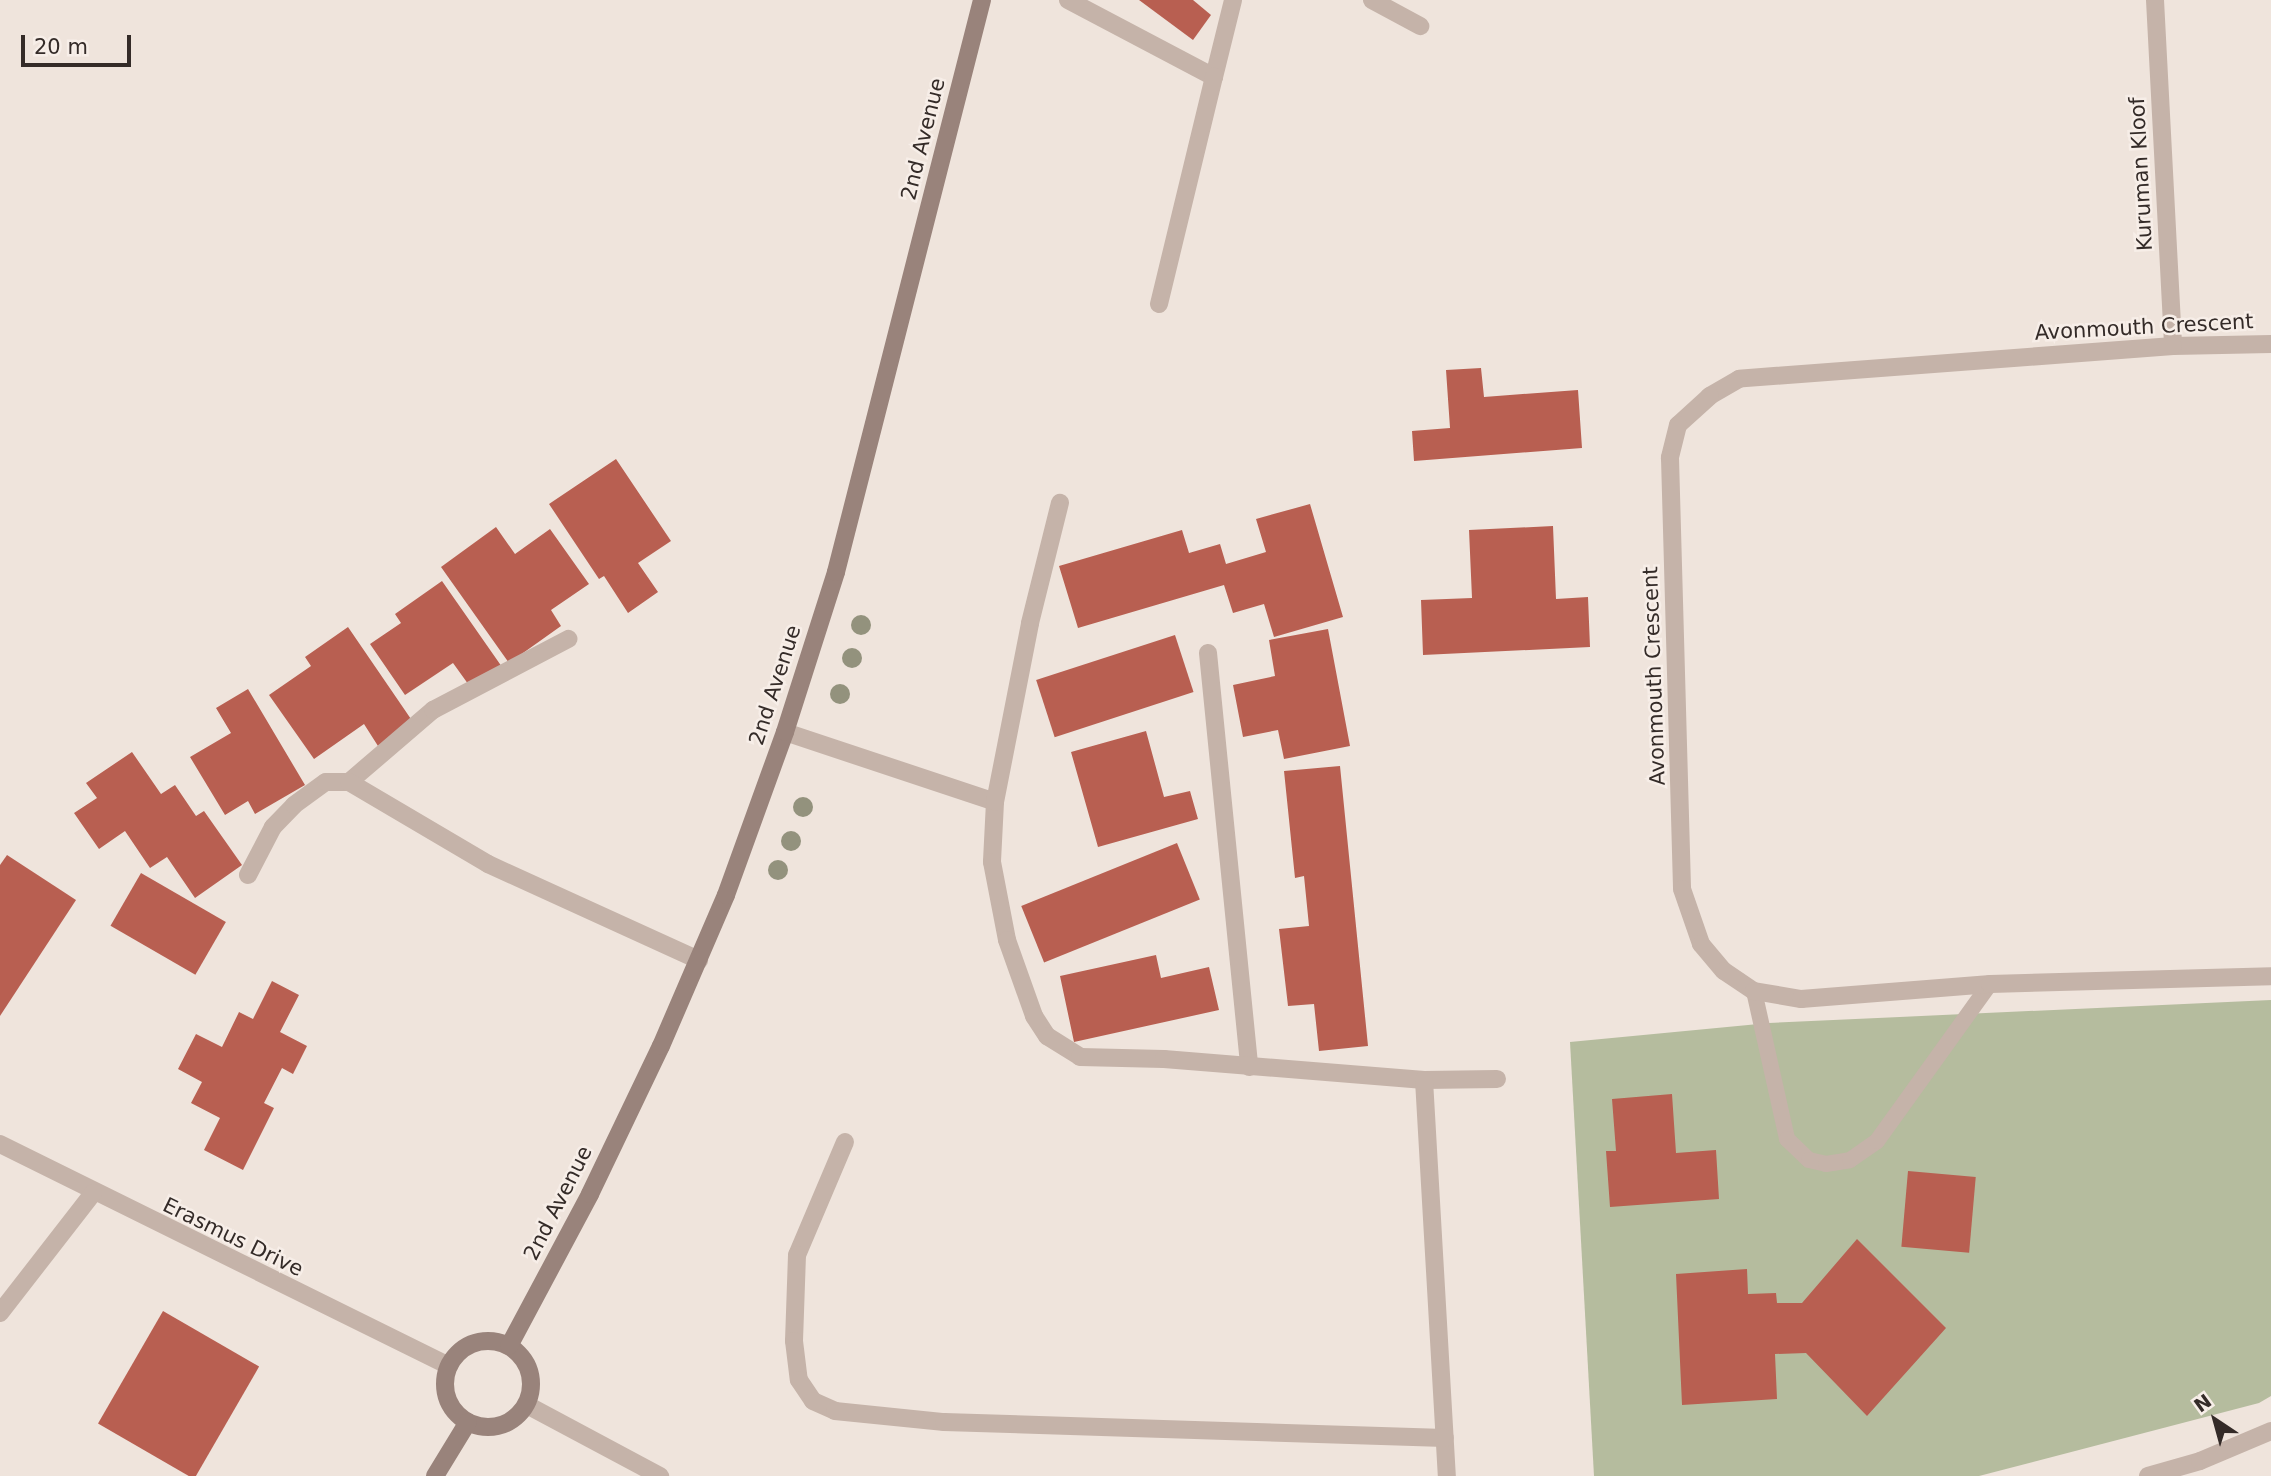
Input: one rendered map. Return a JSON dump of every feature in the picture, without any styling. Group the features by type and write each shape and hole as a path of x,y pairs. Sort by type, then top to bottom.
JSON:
{"street":[{"name":"2nd Avenue","path":"509,1346 590,1194 699,960 785,732 836,572 982,0"},
{"path":"1068,0 1214,77"},
{"path":"1159,304 1233,0"},
{"path":"1372,0 1420,26"},
{"name":"Kuruman Kloof","path":"2155,0 2173,346"},
{"name":"Avonmouth Crescent","path":"2271,344 2173,346 1740,379 1710,396 1678,425 1670,458 1682,889 1701,944 1724,971 1754,991 1801,999 1990,984 2271,976"},
{"path":"1060,503 1030,623 995,802 992,862 1007,940 1034,1016 1047,1036 1080,1057 1424,1080 1497,1079"},
{"path":"349,782 433,710 568,639"},
{"path":"1208,653 1250,1067"},
{"path":"785,732 995,802"},
{"path":"248,874 273,827 294,805 326,782 349,782 488,864 699,960"},
{"path":"1424,1080 1447,1476"},
{"path":"845,1142 797,1255 794,1341 799,1380 813,1401 835,1410 944,1422 1445,1438"},
{"name":"Erasmus Drive","path":"0,1144 93,1193 449,1366"},
{"path":"0,1313 93,1193"},
{"path":"478,1342 509,1346 527,1365 531,1392 527,1405 507,1423 495,1427 468,1422 448,1401 444,1386 449,1366 465,1347 478,1342"},
{"path":"527,1405 660,1476"},
{"path":"435,1476 468,1422"},
{"path":"2148,1476 2200,1461 2271,1431"}],"lane":[{"path":"1754,991 1787,1139 1809,1160 1826,1164 1850,1160 1877,1141 1990,984"}],"green space":[{"path":"2271,1000 2271,1396 2259,1403 1979,1476 1594,1476 1570,1042 1769,1023"}],"building":[{"path":"1139,0 1193,0 1211,15 1193,40"},
{"path":"1481,368 1484,397 1578,390 1582,448 1414,461 1412,431 1450,428 1446,370"},
{"path":"616,459 671,541 638,563 658,592 628,613 604,576 599,579 549,504"},
{"path":"1310,504 1343,617 1274,637 1264,604 1233,613 1224,585 1078,628 1059,566 1182,530 1189,553 1220,544 1226,564 1266,552 1256,519"},
{"path":"1553,526 1556,599 1588,597 1590,647 1423,655 1421,600 1472,598 1469,530"},
{"path":"496,527 515,554 550,529 589,584 551,610 561,626 509,663 441,567"},
{"path":"442,581 502,667 471,688 453,663 405,695 370,644 401,623 395,614"},
{"path":"348,627 413,722 378,746 364,724 314,759 269,695 311,666 305,657"},
{"path":"1328,629 1350,746 1284,759 1278,730 1243,737 1233,685 1275,676 1269,640"},
{"path":"1175,635 1194,692 1055,737 1036,680"},
{"path":"248,689 305,785 255,814 248,801 225,815 190,757 231,733 216,708"},
{"path":"1146,731 1164,797 1190,791 1198,819 1098,847 1071,752"},
{"path":"132,752 161,794 175,785 196,816 204,811 242,865 195,898 167,857 150,868 125,831 99,849 74,813 97,798 86,783"},
{"path":"1340,766 1368,1046 1319,1051 1314,1004 1288,1006 1279,929 1309,926 1304,876 1295,878 1284,771"},
{"path":"1177,843 1200,900 1044,962 1021,906"},
{"path":"7,855 76,900 0,1016 0,865"},
{"path":"141,873 226,922 195,975 110,926"},
{"path":"1156,955 1161,978 1209,967 1219,1010 1074,1042 1060,976"},
{"path":"272,981 299,995 280,1032 307,1046 293,1074 282,1068 264,1103 274,1108 243,1170 204,1150 220,1118 191,1103 202,1082 178,1069 196,1034 222,1047 239,1012 253,1019"},
{"path":"1672,1094 1676,1153 1716,1150 1719,1199 1610,1207 1606,1151 1616,1151 1612,1099"},
{"path":"1908,1171 1976,1177 1969,1253 1901,1247"},
{"path":"1857,1239 1946,1328 1867,1416 1806,1353 1775,1354 1777,1399 1682,1405 1676,1274 1747,1269 1748,1294 1776,1293 1777,1303 1802,1303"},
{"path":"163,1311 259,1366 196,1476 189,1476 98,1424"}]}
